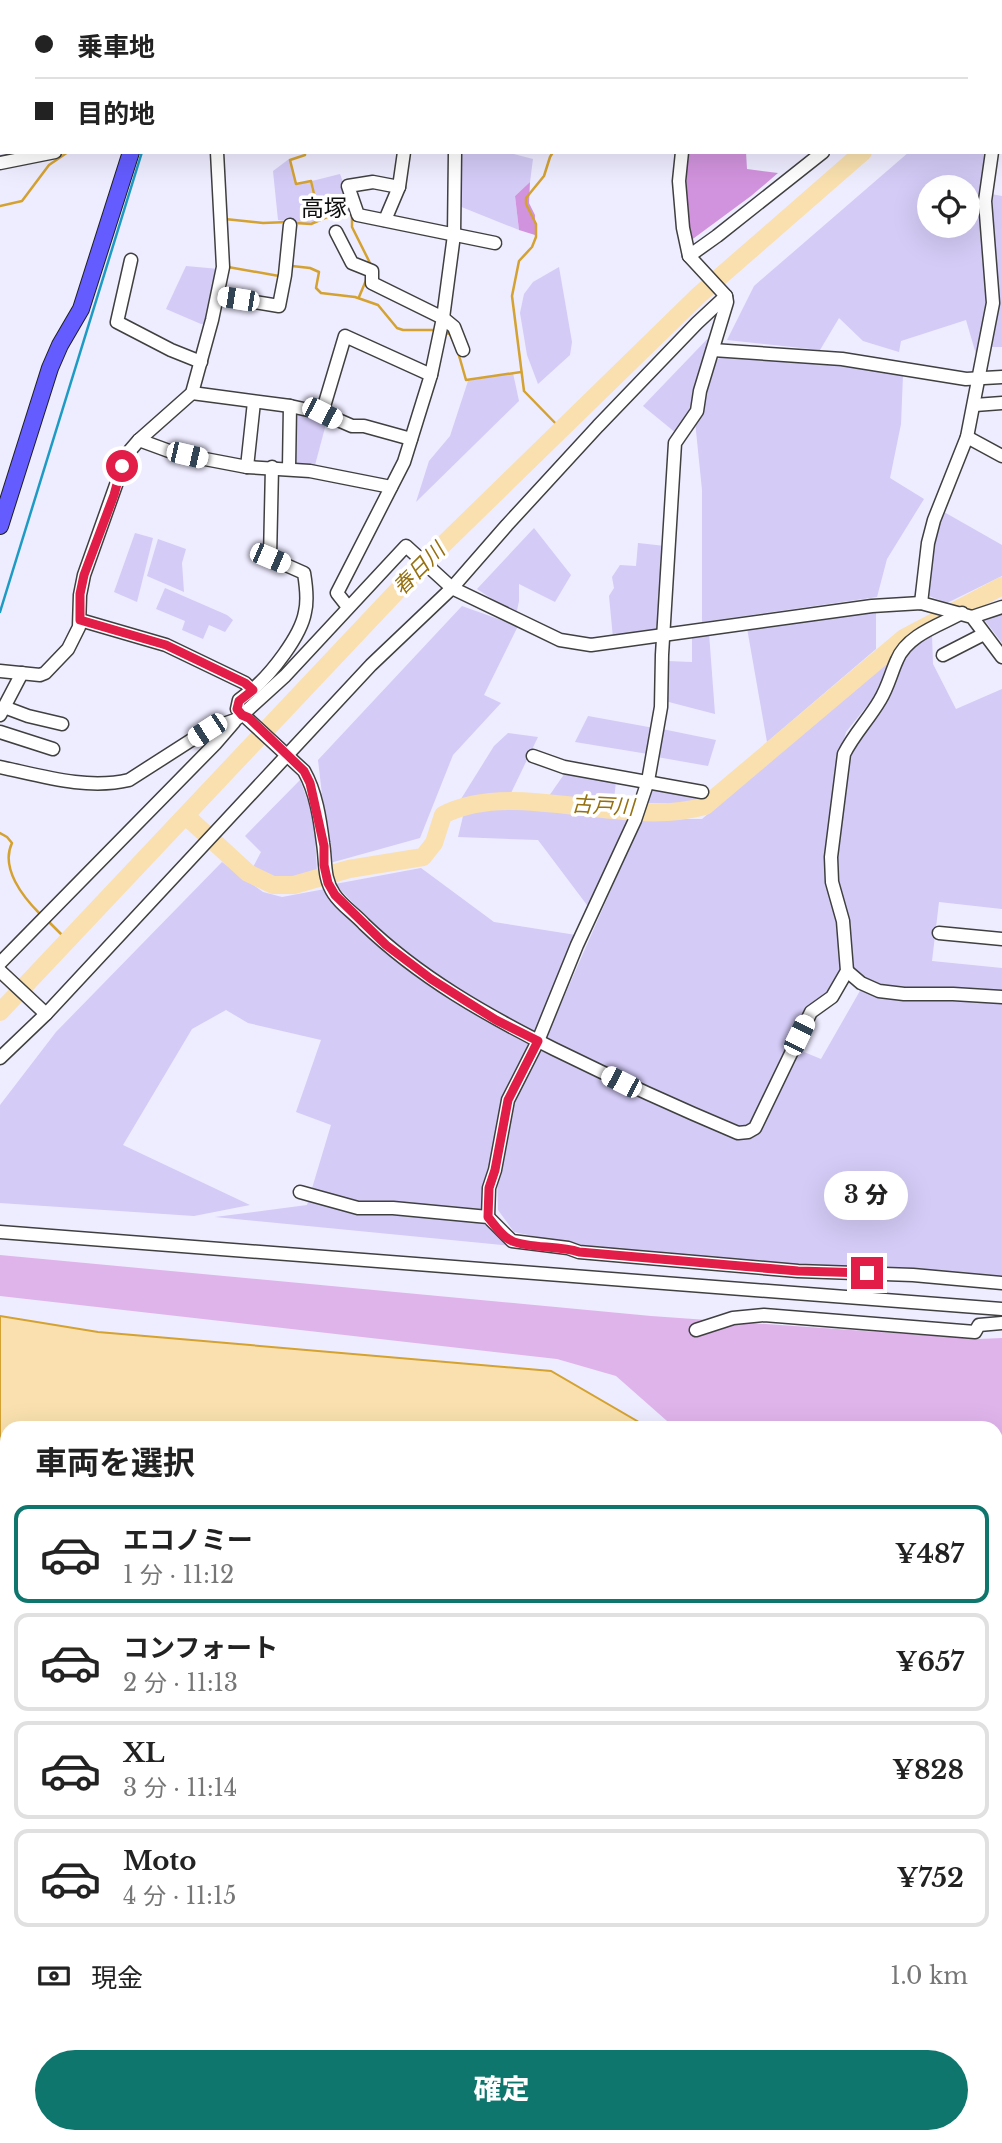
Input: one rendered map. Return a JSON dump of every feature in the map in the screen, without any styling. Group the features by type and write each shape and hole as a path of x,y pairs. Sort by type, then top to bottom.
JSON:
{"main road":[{"path":"0,526 2,507 51,368 60,345 81,309 130,154"}],"street":[{"path":"0,163 45,154"},
{"path":"0,671 40,675 50,669 68,649 80,620 80,594 84,575 127,454 192,393 223,267 217,154"},
{"path":"385,220 399,187 404,154"},
{"path":"348,607 337,593 404,462 431,375 443,317 454,235 455,154"},
{"path":"488,1217 489,1188 508,1100 538,1041 577,945 635,820 648,781 660,707 675,443 697,411 700,391 727,302 724,293 691,259 683,228 679,181 682,154"},
{"path":"691,259 820,154"},
{"path":"921,603 928,543 934,520 967,437 993,303 985,201 995,160"},
{"path":"399,187 373,182 348,186 358,215 495,243"},
{"path":"218,296 279,306 290,225"},
{"path":"337,232 352,263 372,271 372,283 443,317 454,327 463,350"},
{"path":"131,260 117,321 171,350 201,362"},
{"path":"0,1058 46,1014 284,753 507,525 724,293"},
{"path":"322,413 345,336 431,375"},
{"path":"713,350 842,359 932,375 979,379 1002,377"},
{"path":"192,393 290,406 322,413 352,426 364,426 411,439"},
{"path":"247,467 254,402"},
{"path":"975,405 1002,403"},
{"path":"289,468 290,406"},
{"path":"967,437 1001,453"},
{"path":"139,440 169,451 247,467 289,468 391,487"},
{"path":"271,467 270,558 304,573 305,613 284,653 262,681 239,701 237,709 242,718 304,771 310,783 322,836 328,883 335,895 386,945 431,979 496,1020 621,1082 738,1133 755,1128 811,1012 832,997 847,971 844,921 832,882 831,857 844,754 851,739 879,702 903,649 914,639 967,615 1002,607"},
{"path":"0,962 285,676 405,545 448,585 561,640 591,645 872,606 921,603 967,615 1002,657"},
{"path":"80,620 166,645 245,683 253,690"},
{"path":"943,655 984,635"},
{"path":"22,673 2,711 62,724"},
{"path":"0,767 72,782 115,783 129,780 207,730 242,718"},
{"path":"0,732 53,749"},
{"path":"533,756 564,767 702,792"},
{"path":"939,933 1002,939"},
{"path":"0,971 46,1014"},
{"path":"847,971 861,983 879,991 1002,997"},
{"path":"300,1192 358,1209 393,1208 488,1217 512,1241 568,1248 579,1252 798,1271 913,1275 1002,1283"},
{"path":"0,1232 1002,1309"},
{"path":"696,1330 733,1318 764,1315 975,1332 979,1325 1002,1323"}],"shaded area":[{"path":"459,154 514,154 533,159 530,182 515,196 519,230 459,206"},
{"path":"687,154 746,154 747,169 778,173 690,241 686,191"},
{"path":"907,154 986,154 987,296 978,361 966,320 901,341 899,352 863,341 839,318 820,350 727,340 754,286"},
{"path":"289,159 296,184 310,181 318,220 300,223 278,220 273,171"},
{"path":"340,174 354,212 334,212 320,219 312,181"},
{"path":"530,182 529,203 535,215 535,235 519,230 515,196"},
{"path":"991,194 1002,196 1002,347 990,347 998,306"},
{"path":"186,266 219,269 207,325 166,309"},
{"path":"559,267 572,342 570,355 538,384 527,355 520,313 524,294 533,282"},
{"path":"715,331 693,410 676,433 643,406"},
{"path":"721,357 838,363 903,375 901,424 890,478 924,499 887,559 877,597 702,622 702,490 695,421 714,362"},
{"path":"513,373 519,401 416,502 429,461 450,436 468,381"},
{"path":"295,410 327,420 314,469 292,464"},
{"path":"944,512 1002,545 1002,576 947,603 929,596 927,589 934,536"},
{"path":"534,528 571,575 555,602 519,584 516,615 477,589"},
{"path":"135,533 153,538 137,602 114,592"},
{"path":"158,539 186,549 182,563 184,592 147,576"},
{"path":"638,543 665,546 660,630 613,638 609,596 614,588 612,577 620,565 636,566"},
{"path":"165,588 233,620 225,632 209,625 203,639 182,630 185,621 156,609"},
{"path":"462,606 518,626 484,695 501,703 453,755 420,838 330,863 318,760"},
{"path":"876,610 876,649 767,742 747,628"},
{"path":"1002,614 1002,643 983,618"},
{"path":"709,633 715,714 665,701 667,661 692,662 692,636"},
{"path":"932,635 933,664 956,709 1002,689 1002,909 939,902 932,961 1002,968 1002,992 903,989 866,981 852,971 835,881 848,761 902,655"},
{"path":"888,662 887,677 846,732 839,758 825,857 839,921 842,971 829,995 807,1010 754,1124 746,1129 737,1128 546,1038 642,819 702,819"},
{"path":"588,716 654,728 648,754 575,742"},
{"path":"662,729 716,740 708,766 657,757"},
{"path":"508,733 538,737 511,793 461,799 494,746"},
{"path":"565,773 616,781 614,800 549,796"},
{"path":"300,780 314,818 317,872 287,879 273,878 253,867 261,852 245,836"},
{"path":"651,788 704,798 695,804 646,803"},
{"path":"492,808 541,808 630,816 590,909 538,840 458,837 464,812"},
{"path":"222,862 263,892 282,897 325,889 386,951 531,1041 504,1097 484,1222 512,1246 215,1217 307,1205 331,1125 296,1112 321,1040 248,1023 226,1010 192,1029 123,1145 250,1205 194,1216 0,1203 0,1105 56,1032"},
{"path":"421,868 494,922 576,935 535,1033 484,1006 391,943 335,884"},
{"path":"861,989 1002,1001 1002,1279 788,1265 580,1246 514,1232 498,1210 497,1178 510,1101 539,1044 743,1137 799,1050 821,1059"},
{"path":"0,1255 651,1316 979,1339 1002,1338 1002,1421 667,1421 616,1376 557,1359 0,1296"},
{"path":"0,1316 98,1332 551,1371 637,1421 0,1421"}],"waterway":[{"path":"0,206 22,201 49,165 65,154"},
{"path":"305,154 290,160 296,184 311,181 320,220"},
{"path":"552,154 544,176 526,198 526,204 536,224 536,237 532,247 519,261 512,296 524,391 561,429"},
{"name":"春日川","path":"0,1012 415,572 699,295 861,154"},
{"path":"295,223 311,224 334,214 352,214 352,227 371,265"},
{"path":"225,219 263,223 288,222"},
{"path":"228,267 279,276"},
{"path":"290,267 310,268 319,272 316,288 321,293 355,297 378,305 397,328 436,330"},
{"path":"359,297 367,278"},
{"path":"446,333 450,334 454,343"},
{"path":"458,352 466,380 521,372"},
{"name":"古戸川","path":"186,816 248,873 273,885 294,885 349,869 423,857 434,843 443,815 476,804 502,801 535,802 635,812 683,811 705,806 904,638 1002,586"},
{"path":"0,833 12,843 9,862 15,882 40,914"},
{"path":"48,921 68,941"}],"railway":[{"path":"0,612 141,154"}],"district":[{"name":"高塚","path":"324,208"}],"route":[{"path":"122,466 84,575 80,594 80,620 166,645 245,683 253,690 239,701 237,709 304,771 319,817 328,883 335,895 386,945 431,979 496,1020 538,1041 508,1100 489,1188 488,1217 512,1241 568,1248 579,1252 798,1271 867,1273"}]}
